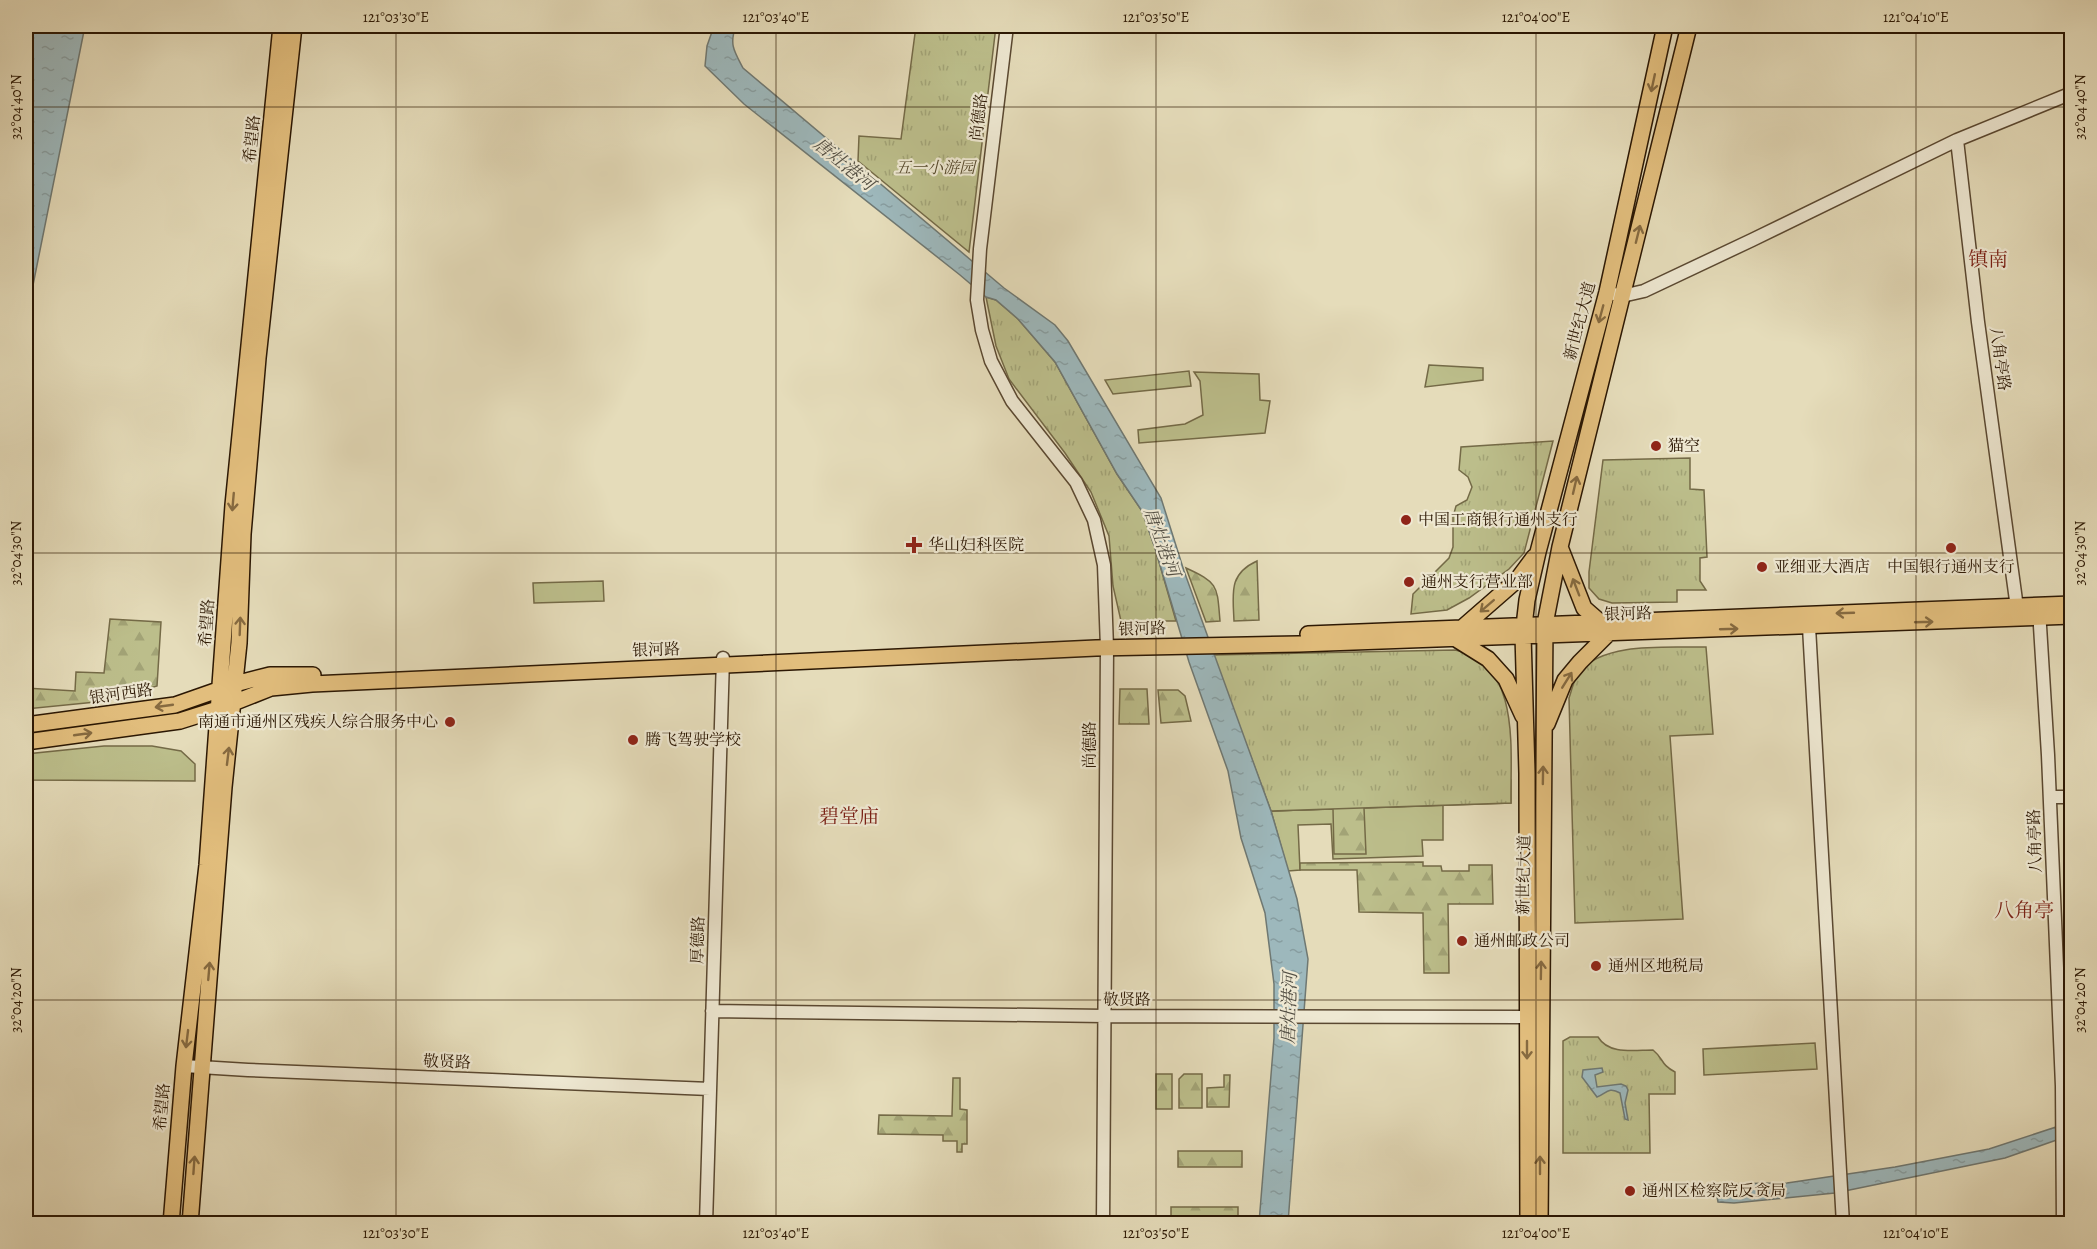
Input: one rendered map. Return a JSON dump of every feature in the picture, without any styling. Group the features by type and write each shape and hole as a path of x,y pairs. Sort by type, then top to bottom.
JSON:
{"main road":[{"name":"希望路","path":"171,1224 184,1066 207,865 233,505 281,26"},
{"name":"希望路","path":"190,1224 224,787 236,684 243,534 257,370 294,26"},
{"name":"新世纪大道","path":"1528,1224 1545,629 1560,547 1614,294 1665,26"},
{"name":"新世纪大道","path":"1540,1224 1534,1017 1529,967 1524,630 1527,600 1538,552 1614,294 1689,26"},
{"path":"1543,733 1565,680 1604,627 1584,608 1560,547"},
{"path":"1526,723 1506,679 1488,658 1460,633 1517,580 1538,552"},
{"name":"银河路","path":"218,709 271,688 312,684 723,661 1177,641 2018,612 2039,611 2072,604"},
{"name":"银河路","path":"2039,611 2072,616"},
{"name":"银河路","path":"1604,627 1809,627 2018,612"},
{"name":"银河路","path":"220,690 270,675 363,674 559,663 723,661"},
{"name":"银河西路","path":"26,725 175,705 220,690"},
{"path":"26,742 180,721 218,709"}],"street":[{"name":"尚德路","path":"1008,26 980,249 977,300 991,362 1012,401 1076,482 1094,520 1104,566 1107,644 1103,1224"},
{"path":"1614,294 1644,291 1957,140 2072,93"},
{"name":"八角亭路","path":"1957,140 1978,322 2018,612"},
{"name":"八角亭路","path":"2039,611 2067,1085 2062,1112 2063,1224"},
{"path":"1809,627 1843,1224"},
{"name":"厚德路","path":"706,1224 723,661"},
{"path":"2050,797 2072,797"},
{"name":"敬贤路","path":"712,1011 1105,1016 1534,1017"},
{"name":"敬贤路","path":"184,1066 710,1089"}],"green space":[{"name":"五一小游园","path":"916,26 996,26 969,252 858,161 859,136 901,139"},
{"path":"986,297 996,300 1018,319 1055,362 1117,474 1142,511 1176,621 1121,621 1113,586 1109,536 1091,492 1065,453 1009,379 996,346"},
{"path":"1429,365 1483,368 1483,380 1425,387"},
{"path":"1189,371 1191,386 1113,394 1105,380"},
{"path":"1194,372 1259,374 1260,400 1270,401 1265,433 1139,443 1138,430 1185,424 1203,415 1200,381"},
{"path":"1553,441 1524,553 1509,569 1469,598 1447,610 1411,614 1413,594 1449,558 1453,547 1453,517 1456,506 1467,500 1472,487 1468,477 1459,470 1461,447"},
{"path":"1690,458 1690,489 1704,490 1707,557 1700,558 1700,581 1706,590 1677,590 1677,602 1612,603 1599,599 1589,588 1589,572 1603,460"},
{"path":"1257,561 1259,620 1234,621 1234,586 1241,572"},
{"path":"1186,568 1205,578 1214,587 1217,593 1220,621 1206,622"},
{"path":"603,581 604,601 534,603 533,583"},
{"path":"110,619 161,622 157,686 106,701 26,709 26,688 75,691 76,672 104,673"},
{"path":"1656,647 1706,647 1713,734 1670,736 1683,919 1575,923 1569,698 1576,677 1590,662 1621,651"},
{"path":"1455,650 1477,658 1492,672 1502,690 1511,736 1511,803 1271,811 1213,655"},
{"path":"1120,689 1147,689 1149,724 1119,724"},
{"path":"1158,690 1178,690 1185,696 1191,721 1161,723"},
{"path":"104,746 152,746 181,751 195,764 195,781 26,780 26,754"},
{"path":"1511,780 1511,803 1364,808 1366,854 1334,854 1333,809 1271,811"},
{"path":"1443,805 1443,840 1422,840 1423,856 1333,859 1331,824 1298,825 1300,870 1288,871 1271,811"},
{"path":"1423,862 1423,866 1441,866 1442,871 1469,871 1469,865 1492,865 1493,904 1448,904 1449,973 1424,973 1423,913 1359,912 1357,870 1300,870 1300,863"},
{"path":"1570,1037 1598,1037 1603,1043 1615,1049 1653,1050 1675,1072 1675,1094 1649,1094 1650,1153 1563,1153 1563,1041"},
{"path":"1815,1043 1817,1069 1704,1075 1703,1049"},
{"path":"1156,1074 1172,1074 1172,1109 1156,1109"},
{"path":"1184,1074 1202,1074 1202,1108 1179,1108 1179,1079"},
{"path":"1224,1075 1230,1075 1229,1107 1207,1107 1207,1088 1224,1087"},
{"path":"953,1078 960,1078 960,1109 967,1110 967,1144 962,1144 962,1152 957,1152 957,1141 943,1141 943,1135 878,1134 879,1115 952,1116"},
{"path":"1178,1151 1242,1151 1242,1167 1178,1167"},
{"path":"1171,1207 1238,1207 1238,1219 1171,1218"}],"water":[{"path":"26,26 85,26 26,320"},
{"name":"唐灶港河","path":"714,26 736,26 733,38 734,47 743,68 1004,288 1055,325 1068,341 1161,498 1184,571 1271,811 1297,899 1308,959 1288,1223 1259,1223 1274,1038 1274,984 1265,913 1241,838 1228,771 1189,662 1142,511 1117,474 1055,362 1018,319 996,300 986,297 744,104 705,66 707,46"},
{"path":"1602,1068 1603,1072 1595,1075 1597,1087 1621,1084 1628,1090 1625,1103 1628,1120 1625,1119 1620,1093 1610,1090 1597,1097 1582,1077 1583,1070"},
{"path":"2071,1122 2071,1135 2005,1158 1835,1193 1734,1203 1718,1202 1716,1191 1719,1184 1787,1183 1895,1167 1989,1149"}],"place":[{"name":"猫空","path":"1656,446"},
{"name":"中国工商银行通州支行","path":"1406,520"},
{"name":"华山妇科医院","path":"914,545"},
{"name":"中国银行通州支行","path":"1951,548"},
{"name":"亚细亚大酒店","path":"1762,567"},
{"name":"通州支行营业部","path":"1409,582"},
{"name":"南通市通州区残疾人综合服务中心","path":"450,722"},
{"name":"腾飞驾驶学校","path":"633,740"},
{"name":"通州邮政公司","path":"1462,941"},
{"name":"通州区地税局","path":"1596,966"},
{"name":"通州区检察院反贪局","path":"1630,1191"}],"district":[{"name":"镇南","path":"1988,259"},
{"name":"碧堂庙","path":"849,816"},
{"name":"八角亭","path":"2024,910"}]}
